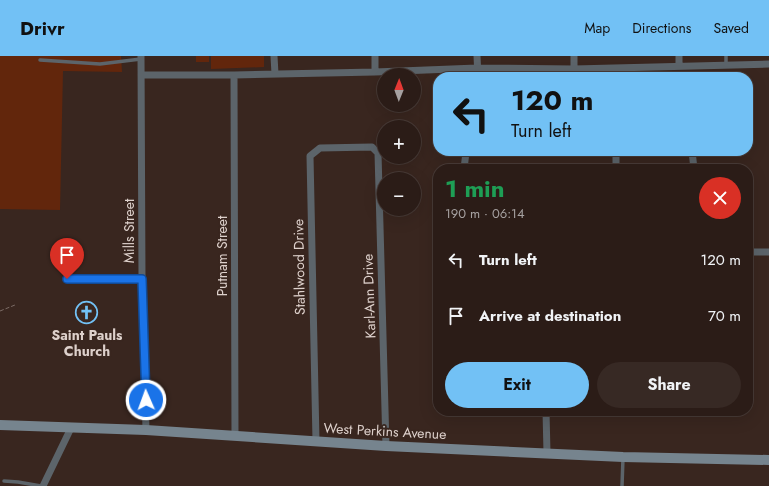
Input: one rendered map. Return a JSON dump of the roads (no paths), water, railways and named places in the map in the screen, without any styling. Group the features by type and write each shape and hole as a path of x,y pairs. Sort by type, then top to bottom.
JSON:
{"main road":[{"name":"West Perkins Avenue","path":"0,425 146,430 386,446 623,456 769,460"}],"street":[{"path":"274,56 275,74"},
{"path":"375,56 375,72"},
{"path":"477,56 477,72"},
{"path":"574,56 574,69"},
{"path":"678,56 679,66"},
{"name":"Mills Street","path":"141,58 142,279 146,430"},
{"path":"141,75 234,75 477,68 574,69 769,64"},
{"name":"Putnam Street","path":"234,75 235,436"},
{"name":"Stahlwood Drive","path":"316,441 310,156 320,148 372,147"},
{"name":"Karl-Ann Drive","path":"372,147 378,153 386,446"},
{"path":"753,252 769,252"},
{"path":"67,279 142,279"},
{"path":"546,416 547,453"},
{"path":"42,486 71,428"}],"lane":[{"path":"726,56 726,65"},
{"path":"40,60 100,64 141,58"},
{"path":"622,486 623,456"},
{"path":"4,481 42,486"}],"place":[{"name":"Saint Pauls Church","path":"87,313"}]}
